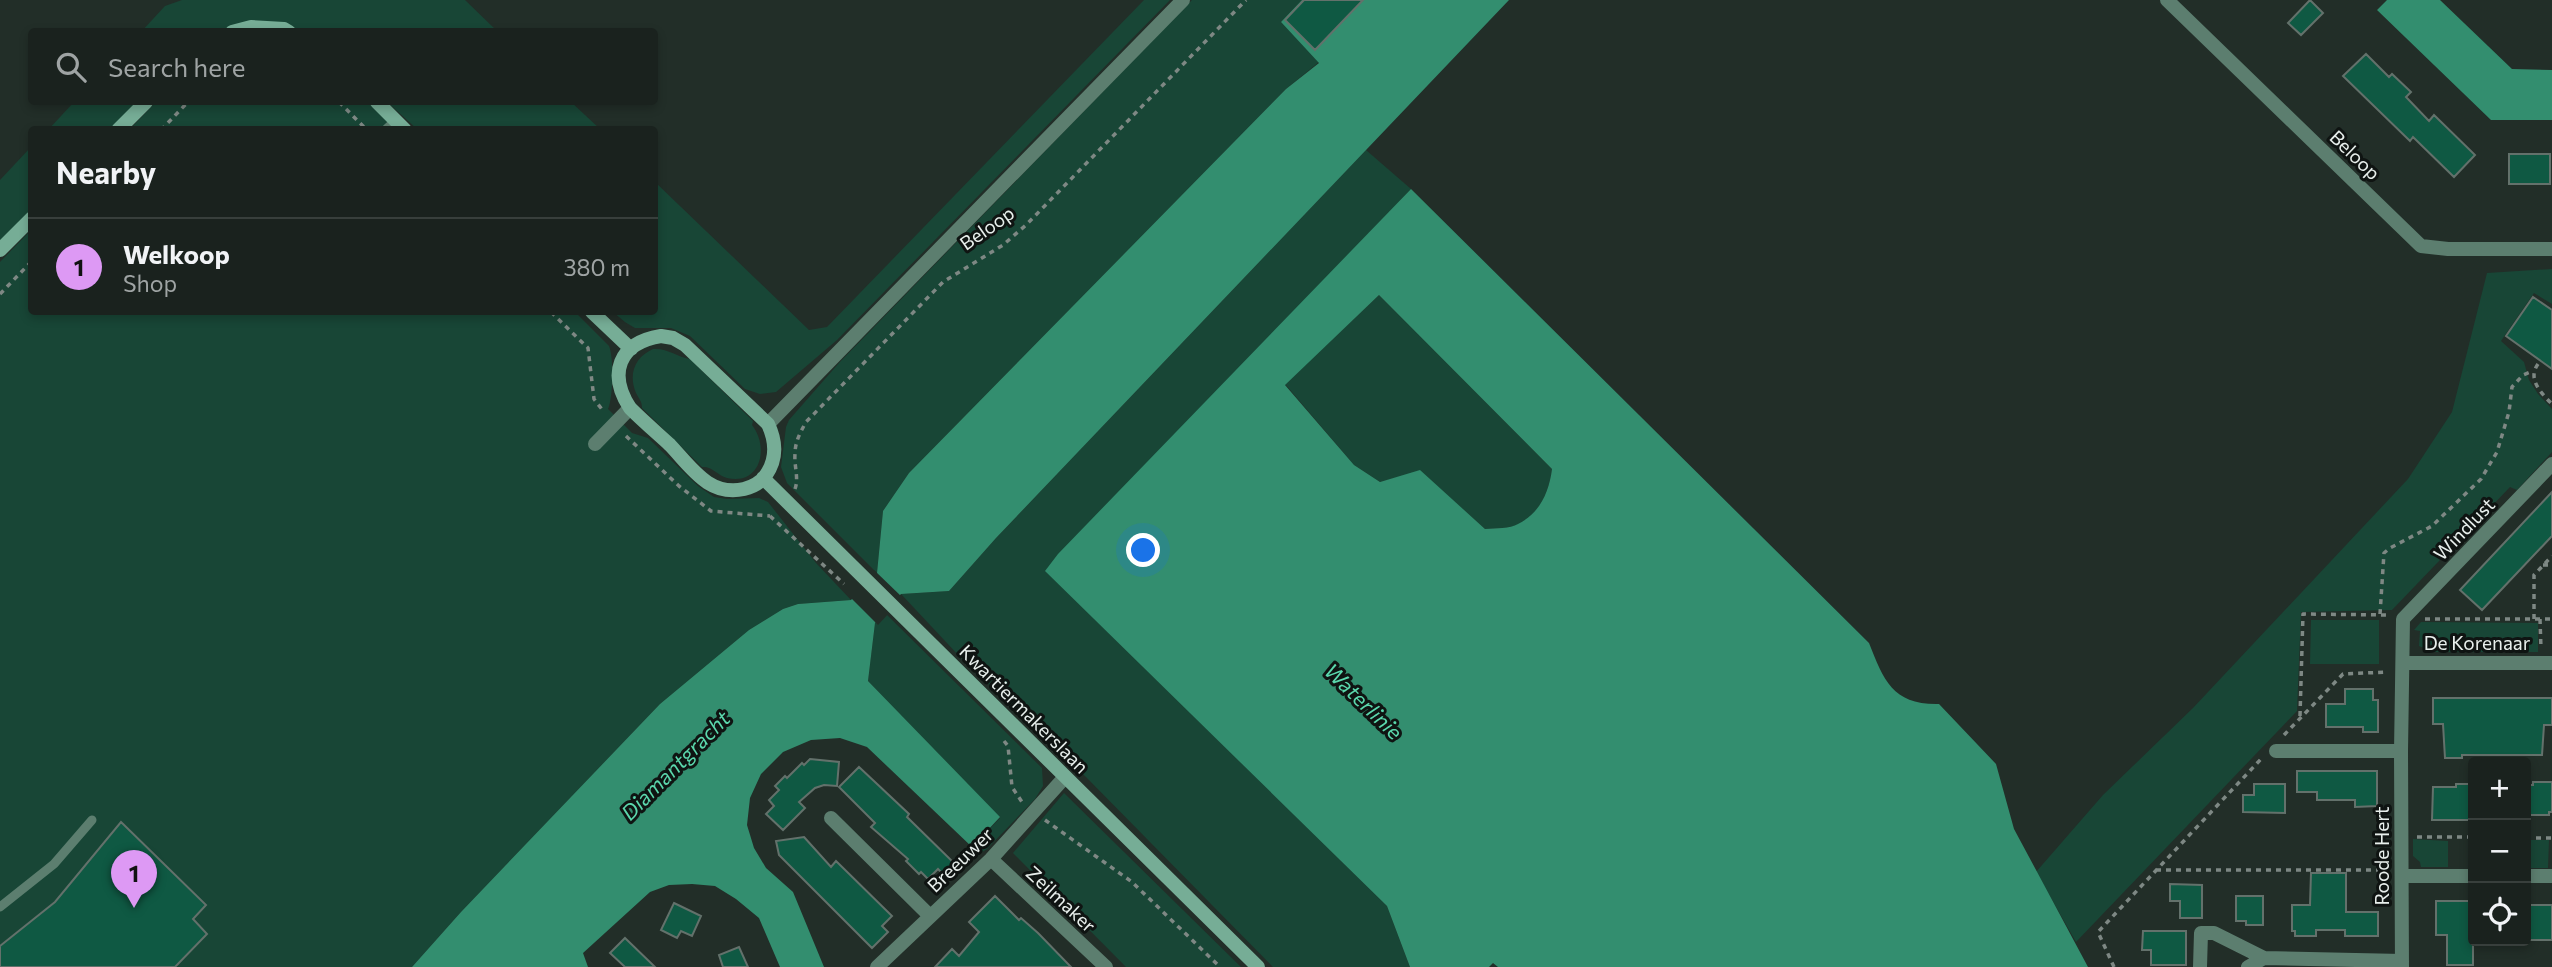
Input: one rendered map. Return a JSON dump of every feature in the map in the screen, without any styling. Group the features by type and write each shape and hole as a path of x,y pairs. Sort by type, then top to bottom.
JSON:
{"main road":[{"path":"122,126 143,105"},
{"path":"379,105 396,126"},
{"path":"0,250 28,222"},
{"path":"595,315 631,349"},
{"path":"651,337 673,338 685,345 768,424 775,448 771,467 763,478 751,487 740,490 716,489 706,483 630,408 622,395 618,378 622,358 651,337"},
{"name":"Kwartiermakerslaan","path":"763,478 1258,967"}],"street":[{"name":"Beloop","path":"768,424 1183,0"},
{"name":"Beloop","path":"2167,0 2421,246 2448,249 2552,249"},
{"path":"595,444 630,408"},
{"name":"Windlust","path":"2403,620 2552,464"},
{"name":"Roode Hert","path":"2200,967 2201,933 2214,933 2264,958 2402,964 2403,620"},
{"name":"De Korenaar","path":"2403,667 2546,663"},
{"path":"2275,747 2401,751"},
{"name":"Breeuwer","path":"877,967 991,859 1065,777"},
{"path":"831,818 930,916"},
{"name":"Zeilmaker","path":"991,859 1106,967"},
{"path":"2402,873 2468,876"},
{"path":"2531,876 2552,876"},
{"path":"2248,967 2264,958"}],"lane":[{"path":"0,907 54,864 92,820"}],"path":[{"name":"Beloop","path":"786,502 797,484 794,456 796,441 806,422 943,282 1003,244 1026,225 1246,0"},
{"path":"165,126 185,105"},
{"path":"342,105 363,126"},
{"path":"0,293 28,265"},
{"path":"2380,614 2385,554 2390,548 2432,526 2481,479 2497,452 2509,412 2512,387 2538,364"},
{"path":"2533,371 2536,385 2552,404"},
{"path":"770,516 852,591"},
{"path":"2534,620 2534,575 2552,556"},
{"path":"2543,565 2552,565"},
{"name":"De Korenaar","path":"2300,718 2303,614 2380,614 2403,620 2552,620"},
{"path":"2540,620 2546,663"},
{"path":"2114,967 2098,932 2300,718 2343,674 2403,667"},
{"path":"2401,837 2468,837"},
{"path":"2531,838 2552,838"},
{"path":"2156,870 2402,873"}],"shaded area":[{"path":"182,0 465,0 494,28 289,28 268,23 230,28 145,28 165,6"},
{"path":"1144,0 1170,0 837,340 776,392 760,394 745,389 690,336 671,328 635,328 617,315 658,315 658,185 809,330 827,327"},
{"path":"1192,0 1302,0 1281,22 1319,62 1286,89 909,473 883,511 877,573 787,483 781,467 789,420 839,363"},
{"path":"71,105 136,105 115,126 52,126"},
{"path":"153,105 371,105 394,126 133,126"},
{"path":"390,105 574,105 597,126 414,126"},
{"path":"28,150 28,213 0,242 0,180"},
{"path":"1366,150 1411,189 1046,571 1387,906 1410,967 1273,967 1086,777 961,658 901,594 949,591 996,538"},
{"path":"28,233 28,315 578,315 609,346 612,378 608,409 632,433 648,438 698,486 714,497 759,498 768,502 816,563 851,600 798,604 783,609 749,630 660,704 412,967 0,967 0,262"},
{"path":"2552,269 2552,304 2534,293 2501,341 2524,362 2529,380 2552,409 2552,452 2517,490 2510,487 2392,610 2301,612 2297,711 2076,942 2036,872 2103,795 2193,708 2408,479 2452,412 2487,273"},
{"path":"1379,295 1552,469 1549,486 1538,508 1519,524 1485,529 1420,471 1380,482 1354,465 1285,384"},
{"path":"653,349 690,359 753,421 761,454 754,471 738,479 727,478 702,467 642,408 634,386 633,373 638,361"},
{"path":"885,613 1042,768 1043,786 1035,799 987,849 968,861 972,847 1000,818 868,681 875,623"},
{"path":"2311,620 2379,620 2379,664 2310,664"},
{"path":"2421,622 2538,623 2538,652 2434,652 2419,646 2420,631 2414,630"},
{"path":"1064,793 1241,967 1126,967 1013,853"},
{"path":"2413,839 2448,841 2448,867 2421,867 2420,862 2413,856"},
{"path":"2531,840 2549,840 2548,868 2531,868"}],"water":[{"name":"Diamantgracht","path":"1302,0 1509,0 996,538 949,591 901,594 875,623 868,681 1000,817 972,847 867,747 840,738 811,740 783,752 761,774 750,798 747,825 754,848 766,868 793,892 824,967 780,967 759,918 715,886 692,884 669,885 650,892 583,953 588,967 412,967 660,704 749,630 783,609 798,604 851,600 877,573 883,511 909,473 1286,89 1319,63 1281,22"},
{"path":"2387,0 2440,0 2512,69 2552,70 2552,120 2491,120 2377,10"},
{"name":"Waterlinie","path":"1411,189 1869,643 1892,688 1911,700 1939,704 1996,764 2014,829 2088,967 1498,967 1493,963 1489,967 1410,967 1387,906 1045,571 1058,554","holes":["1379,295 1552,469 1546,494 1532,514 1515,526 1485,529 1420,470 1380,482 1354,465 1285,385"]}],"pier":[{"path":"874,570 903,598 878,625 849,596"}],"building":[{"path":"1304,0 1363,0 1315,50 1285,20"},
{"path":"2310,0 2323,13 2301,35 2288,23"},
{"path":"2366,54 2389,77 2392,74 2411,92 2406,97 2429,121 2434,115 2475,155 2454,177 2413,137 2410,141 2343,76"},
{"path":"2509,154 2550,154 2550,184 2509,184"},
{"path":"2533,297 2552,310 2552,369 2506,336"},
{"path":"2552,492 2552,536 2482,610 2460,590"},
{"path":"2345,689 2373,689 2373,700 2378,700 2378,732 2363,732 2363,727 2326,727 2326,704 2345,704"},
{"path":"2433,698 2552,698 2552,725 2544,725 2542,755 2462,755 2462,758 2445,758 2443,724 2433,724"},
{"path":"810,759 839,762 837,786 824,785 815,788 799,802 805,808 783,830 766,814 774,806 769,800 779,790 775,786 785,776 787,778"},
{"path":"859,767 909,814 907,817 955,864 944,875 938,869 928,879 921,872 919,874 906,861 908,859 871,827 875,823 839,787"},
{"path":"2297,771 2377,771 2377,806 2355,807 2355,800 2317,800 2317,792 2297,792"},
{"path":"2533,782 2552,782 2552,812 2549,812 2549,815 2531,815"},
{"path":"2254,784 2285,784 2285,813 2243,812 2243,795 2254,795"},
{"path":"2456,784 2468,784 2468,820 2432,820 2433,787 2456,787"},
{"path":"121,822 206,905 193,919 207,934 175,967 0,967 0,946 55,902"},
{"path":"804,837 831,867 836,861 892,916 882,926 888,932 872,948 779,855 776,841"},
{"path":"2311,873 2346,873 2346,912 2378,912 2378,936 2345,936 2345,930 2316,930 2316,936 2295,936 2295,931 2292,931 2292,905 2310,905"},
{"path":"2170,884 2202,885 2202,918 2180,918 2180,901 2170,901"},
{"path":"995,896 1019,920 1021,918 1038,933 1071,967 935,967 952,949 959,956 979,932 969,922"},
{"path":"2236,896 2263,896 2263,925 2246,925 2246,921 2236,921"},
{"path":"2436,901 2468,901 2468,946 2473,946 2473,965 2447,965 2447,935 2436,935"},
{"path":"674,903 701,916 692,936 681,931 677,938 661,930"},
{"path":"2531,905 2552,905 2552,940 2531,940"},
{"path":"2143,931 2186,931 2186,965 2151,965 2151,950 2142,950"},
{"path":"625,938 655,967 625,967 610,953"},
{"path":"739,947 748,967 723,967 719,955"}],"place":[{"name":"Welkoop","path":"134,908"}]}
